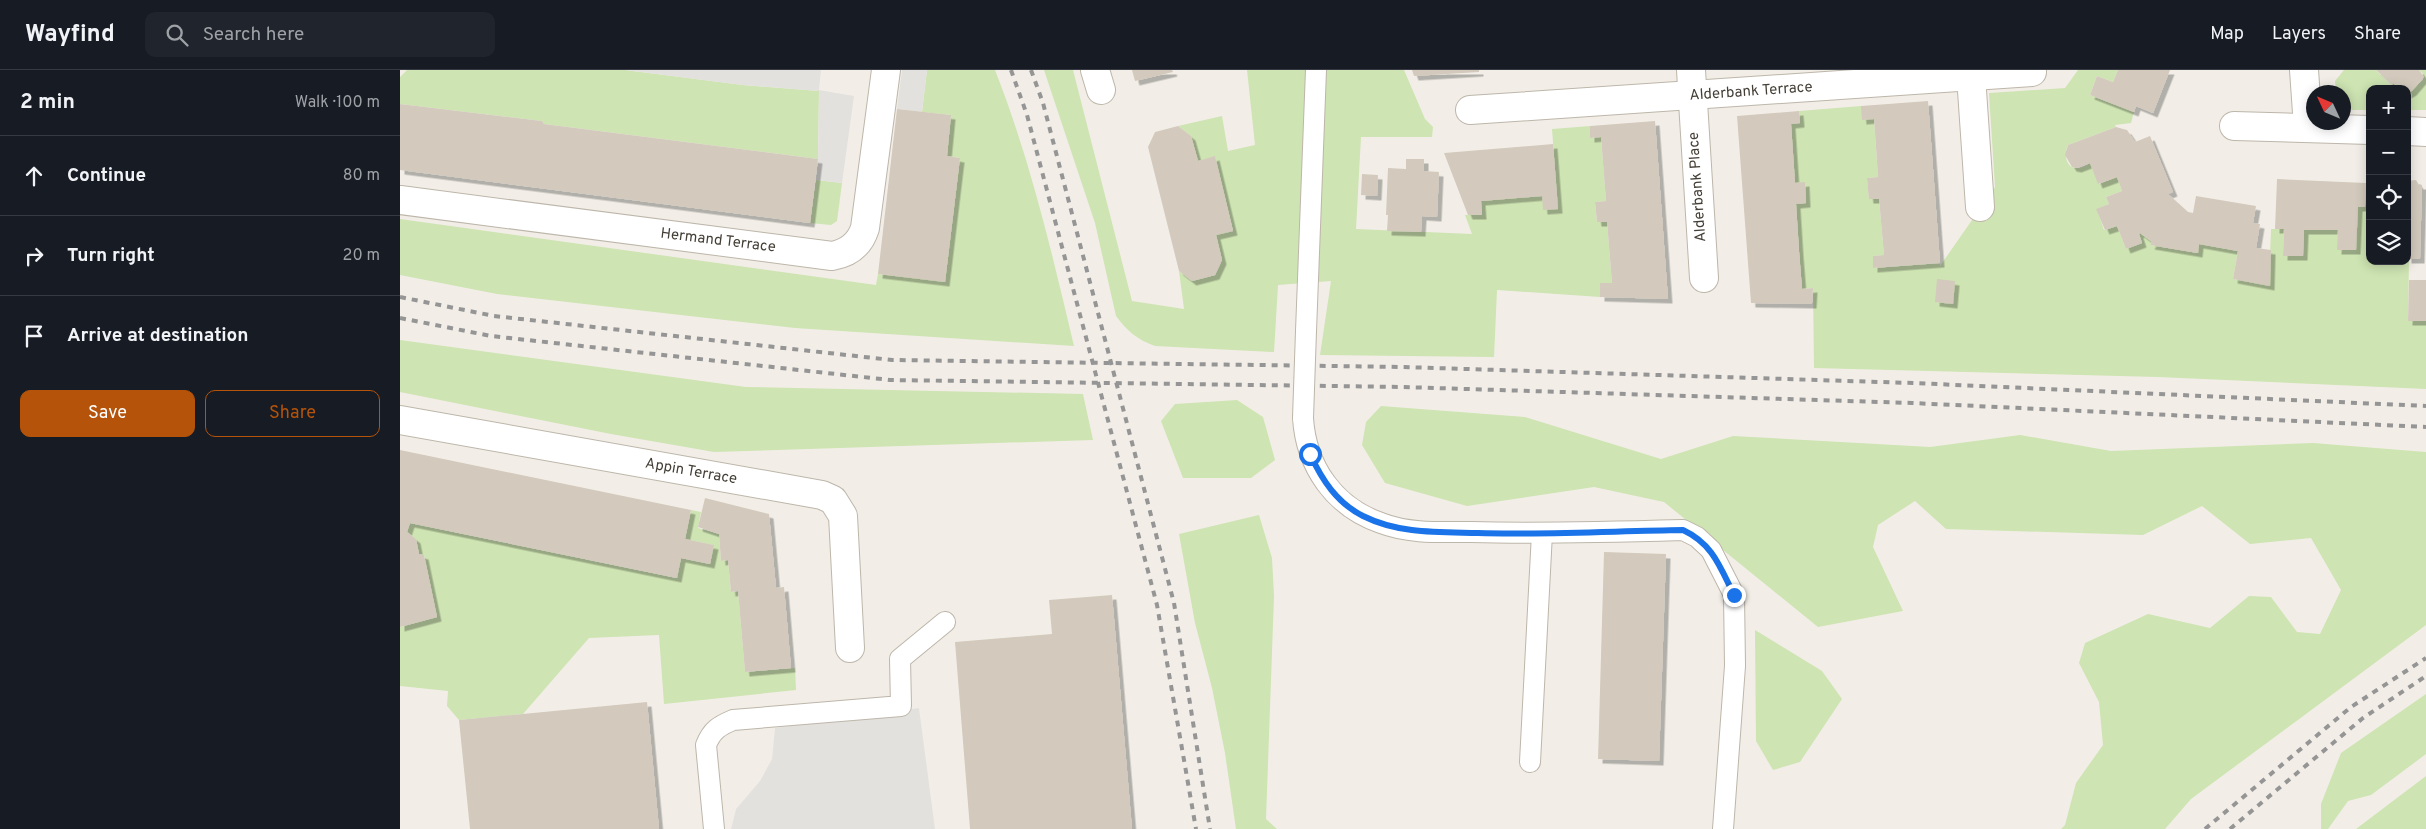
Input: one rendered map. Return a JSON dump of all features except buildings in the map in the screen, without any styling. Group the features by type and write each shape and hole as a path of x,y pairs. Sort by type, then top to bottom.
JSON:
{"street":[{"name":"Hermand Terrace","path":"400,200 832,256 839,255 854,247 865,228 886,70"},
{"path":"2304,70 2306,98"},
{"name":"Alderbank Terrace","path":"1470,110 1692,83 1971,76 2032,72"},
{"path":"1971,76 1980,206"},
{"name":"Alderbank Place","path":"1692,83 1704,278"},
{"path":"2234,126 2306,127"},
{"path":"2351,129 2366,130"},
{"path":"2411,131 2426,132"},
{"name":"Appin Terrace","path":"400,420 822,495 833,500 843,516 850,648"}],"lane":[{"path":"1316,70 1303,418 1304,437 1317,470 1328,488 1346,504 1362,515 1399,529 1542,533 1683,530 1697,537 1711,550 1734,595 1735,666 1723,829"},
{"path":"1530,762 1542,533"},
{"path":"714,829 706,745 710,733 719,725 733,720 901,706 900,659 945,622"}],"green space":[{"path":"407,70 625,70 743,85 819,91 818,159 544,124 542,121 400,104 400,77"},
{"path":"927,70 995,70 1030,172 1049,241 1074,346 795,328 497,294 400,275 400,219 876,285 878,274 945,281 960,158 947,156 951,115 922,112"},
{"path":"1044,70 1073,70 1132,301 1184,309 1179,271 1192,281 1215,275 1222,260 1216,235 1233,230 1215,157 1198,161 1191,136 1178,126 1222,116 1228,151 1255,145 1247,70 1404,70 1425,119 1433,127 1432,137 1361,137 1356,229 1472,234 1465,215 1482,215 1481,201 1542,196 1557,198 1552,129 1590,126 1590,138 1601,137 1606,201 1595,202 1597,222 1607,222 1612,283 1600,283 1600,297 1497,290 1494,357 1320,355 1331,281 1278,285 1274,352 1155,346 1133,334 1116,316 1095,223"},
{"path":"2078,70 2118,70 2113,82 2097,76 2090,95 2134,112 2131,123 2115,125 2116,127 2068,145 2066,152 2068,163 2074,168 2081,168 2090,163 2099,184 2117,177 2122,191 2106,197 2109,204 2097,209 2104,230 2117,226 2126,249 2142,243 2140,233 2152,242 2150,245 2197,253 2199,244 2238,251 2233,279 2269,285 2271,229 2284,229 2283,256 2303,256 2304,230 2338,230 2338,250 2358,207 2365,207 2366,183 2366,265 2409,265 2408,321 2426,321 2426,389 2158,377 1814,368 1813,288 1802,289 1796,204 1806,203 1805,183 1795,183 1791,124 1800,123 1799,111 1861,106 1874,119 1878,177 1867,178 1869,199 1879,199 1884,255 1873,256 1873,268 1940,263 1940,266 1995,187 1989,93 2065,88"},
{"path":"2344,70 2376,70 2391,85 2366,85 2366,110 2352,110 2351,85 2335,85 2335,81"},
{"path":"2419,70 2426,70 2426,110 2411,110 2411,90 2423,80 2423,74"},
{"path":"816,180 842,183 837,221 831,225 810,223"},
{"path":"400,340 746,387 1083,394 1093,440 714,452 611,434 400,392"},
{"path":"1237,400 1263,417 1275,460 1251,478 1183,478 1161,421 1175,404"},
{"path":"1381,406 1525,417 1661,459 1733,436 1930,447 2020,435 2111,451 2313,443 2426,452 2426,625 2191,799 2165,829 2061,829 2065,825 2076,783 2103,745 2099,702 2079,663 2085,643 2148,614 2210,628 2249,596 2271,597 2297,632 2320,634 2341,590 2311,538 2250,544 2202,506 2143,535 1946,529 1915,501 1878,525 1873,547 1903,611 1818,627 1664,502 1594,487 1467,506 1385,483 1362,445 1366,422"},
{"path":"691,510 701,512 698,528 719,534 721,561 728,560 731,592 738,591 745,672 795,668 796,690 664,704 659,635 589,638 523,714 459,720 447,706 448,691 400,686 400,627 437,617 424,555 419,554 416,539 407,532 410,523 676,578 681,558 710,564 713,545 685,539"},
{"path":"1259,515 1272,558 1274,596 1266,819 1277,829 1236,829 1225,753 1212,688 1195,623 1179,534"},
{"path":"1755,630 1822,671 1842,699 1800,762 1773,770 1756,741"},
{"path":"2426,694 2426,754 2371,795 2348,801 2328,829 2321,829 2321,804 2341,753"},
{"path":"2426,776 2426,829 2356,829"}],"shaded area":[{"path":"625,70 821,70 819,90 854,96 842,183 816,180 819,91 743,85"},
{"path":"902,70 927,70 922,112 897,109"},
{"path":"919,708 935,829 731,829 736,809 760,781 772,759 775,728"}],"railway":[{"path":"1011,70 1027,115 1157,605 1196,829"},
{"path":"1031,70 1043,103 1174,603 1210,829"},
{"path":"400,297 494,316 892,360 1403,367 1913,383 2426,406"},
{"path":"400,318 491,336 890,380 1403,387 1912,403 2426,427"},
{"path":"2205,829 2351,707 2426,658"},
{"path":"2230,829 2363,718 2426,676"}],"route":[{"path":"1310,454 1328,488 1346,504 1362,515 1381,524 1399,529 1508,534 1683,530 1697,537 1711,550 1734,595"}]}
